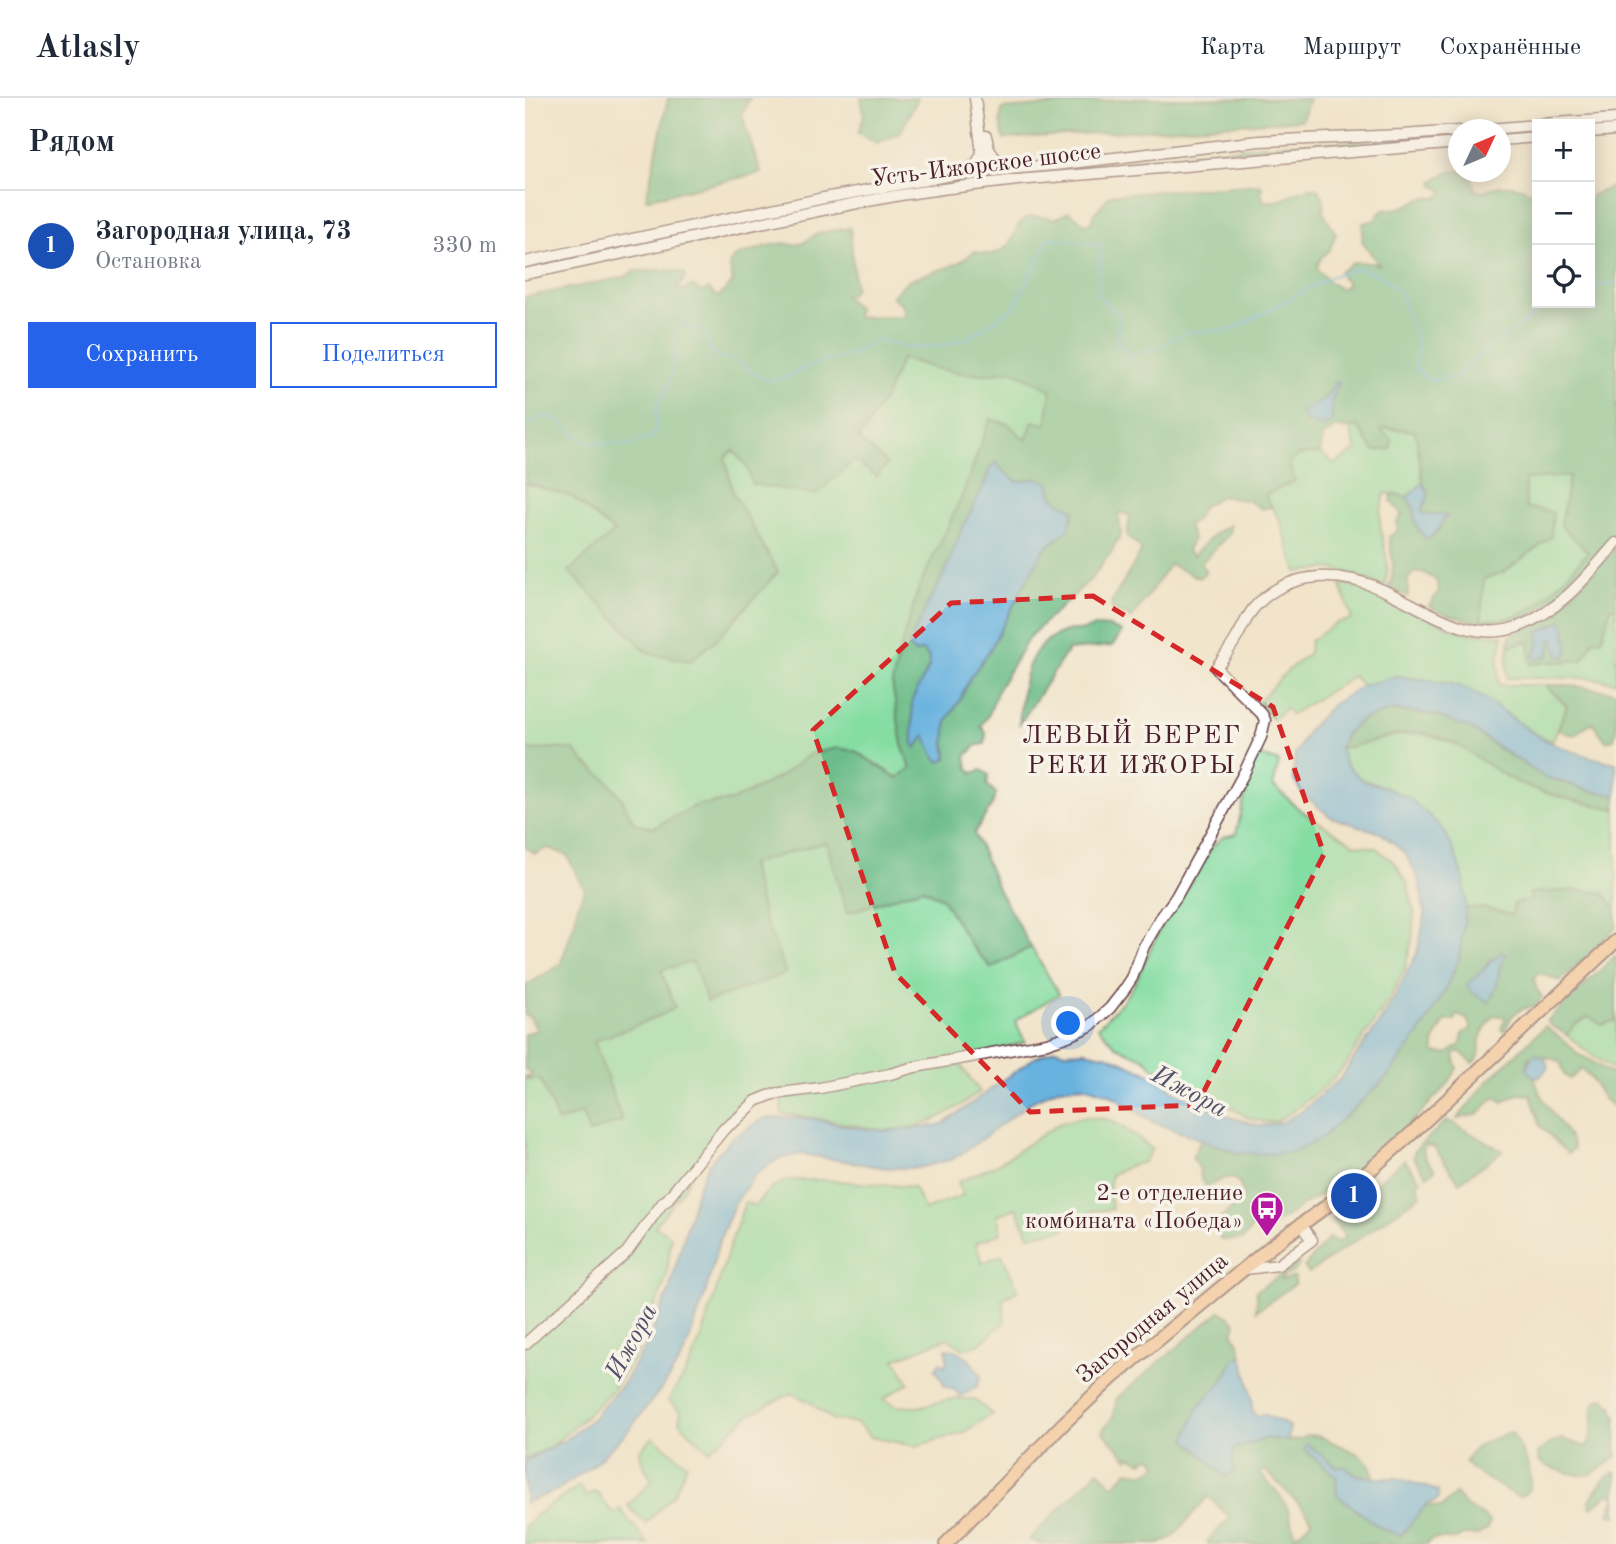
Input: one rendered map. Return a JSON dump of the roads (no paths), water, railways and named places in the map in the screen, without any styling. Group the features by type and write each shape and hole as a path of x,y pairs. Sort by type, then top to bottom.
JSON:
{"main road":[{"name":"Загородная улица","path":"946,1544 1063,1423 1098,1391 1273,1245 1349,1188 1616,941"}],"street":[{"path":"975,103 989,149 988,166 978,185"},
{"path":"963,173 976,164 982,154 975,103"},
{"path":"1595,120 1616,119"},
{"path":"1511,127 1532,125"},
{"path":"1595,132 1616,130"},
{"name":"Усть-Ижорское шоссе","path":"525,261 824,198 963,173 1259,141 1448,132"},
{"path":"1511,138 1532,137"},
{"path":"1232,162 1240,157 1261,154 1265,147 1259,141"},
{"name":"Усть-Ижорское шоссе","path":"525,274 897,196 1017,180 1448,144"},
{"name":"Усть-Ижорское шоссе","path":"989,149 994,158 1004,163 1046,160 1054,164"},
{"path":"525,1344 627,1252 694,1164 724,1129 756,1101 773,1094 821,1088 915,1067 1047,1043 1081,1031 1100,1018 1132,978 1144,946 1176,897 1261,737 1265,720 1262,714 1216,668 1252,610 1275,591 1296,580 1328,577 1347,579 1384,590 1450,623 1479,631 1499,631 1519,627 1555,607 1616,543"},
{"path":"1245,1269 1278,1265 1312,1240 1301,1225"}],"water":[{"path":"1335,382 1339,382 1332,401 1332,420 1327,425 1320,426 1306,421 1304,409 1323,400"},
{"path":"997,462 1001,469 1017,482 1038,478 1049,483 1054,498 1074,510 1068,530 1043,550 989,651 970,678 947,720 947,758 940,762 934,756 925,735 916,748 913,744 912,700 929,667 929,657 922,650 915,653 908,646 945,572 990,468"},
{"path":"1423,483 1429,495 1421,511 1426,515 1441,514 1447,517 1429,539 1426,539 1417,526 1415,511 1407,497"},
{"path":"1561,621 1567,640 1566,657 1561,657 1554,639 1551,638 1551,648 1547,656 1537,659 1534,656 1539,644 1538,632"},
{"path":"1397,676 1461,687 1488,701 1550,742 1583,755 1616,763 1616,795 1591,791 1543,776 1469,728 1431,714 1393,710 1361,720 1345,734 1340,748 1346,765 1362,780 1409,798 1429,815 1445,832 1464,881 1466,908 1459,959 1423,1028 1387,1077 1322,1138 1294,1152 1238,1153 1153,1122 1109,1094 1084,1086 1059,1088 1031,1102 953,1159 918,1168 886,1168 802,1154 778,1159 754,1176 734,1205 719,1241 705,1295 685,1352 665,1384 626,1433 591,1467 557,1490 525,1503 525,1461 567,1439 593,1418 624,1382 649,1340 669,1291 698,1186 709,1163 732,1138 765,1118 808,1118 886,1131 943,1124 1034,1058 1055,1049 1109,1056 1148,1073 1177,1093 1230,1117 1261,1126 1283,1122 1302,1111 1339,1080 1386,1013 1417,953 1425,916 1419,880 1405,853 1381,833 1331,817 1303,794 1293,779 1295,755 1309,729 1333,704 1362,686"},
{"path":"1501,952 1506,955 1489,1002 1473,993 1467,985"},
{"path":"1536,1054 1545,1059 1548,1067 1539,1078 1531,1075 1526,1068"},
{"path":"946,1349 963,1354 981,1376 977,1387 961,1396 944,1386 935,1370 940,1362 945,1366"},
{"path":"1242,1356 1253,1401 1252,1410 1257,1416 1264,1414 1290,1426 1288,1441 1267,1438 1233,1449 1234,1473 1225,1476 1186,1439 1198,1407 1225,1378 1234,1359"},
{"path":"1307,1444 1337,1467 1346,1467 1357,1475 1397,1478 1438,1491 1438,1500 1426,1505 1400,1536 1379,1527 1337,1495 1336,1476 1304,1449"}],"waterway":[{"path":"525,427 542,416 557,420 580,438 592,443 629,445 652,437 656,427 656,406 664,395 672,374 679,326 687,325 699,329 705,334 710,349 716,354 735,360 757,376 771,380 851,354 876,339 906,348 942,346 966,339 1014,308 1049,238 1101,245 1097,294 1119,314 1117,343 1131,356 1157,349 1187,332 1232,330 1330,277 1358,268 1380,275 1400,293 1418,344 1415,367 1428,380 1455,378 1478,356 1545,308"},
{"path":"1595,288 1616,282"}],"place":[{"name":"Загородная улица, 73","path":"1354,1196"},
{"name":"2-е отделение комбината «Победа»","path":"1267,1238"}],"district":[{"name":"ЛЕВЫЙ БЕРЕГ РЕКИ ИЖОРЫ","path":"1132,751"}],"water label":[{"name":"Ижора","path":"1189,1092"},
{"name":"Ижора","path":"632,1342"}]}
